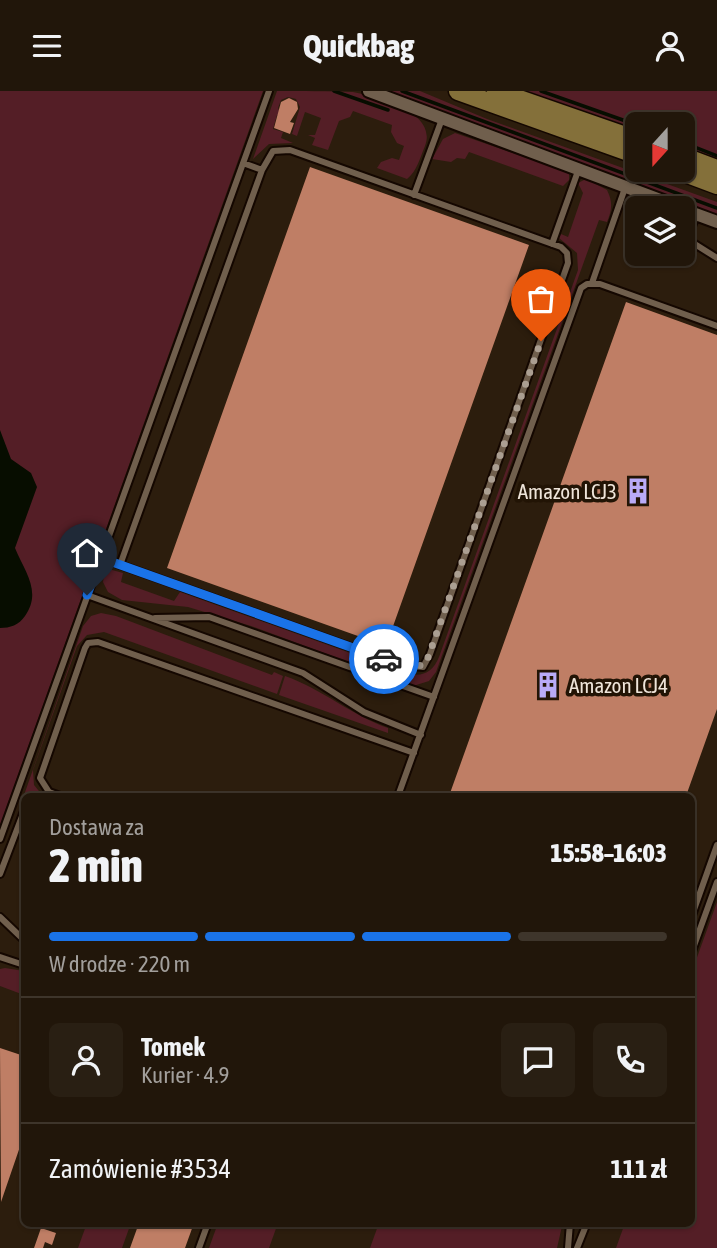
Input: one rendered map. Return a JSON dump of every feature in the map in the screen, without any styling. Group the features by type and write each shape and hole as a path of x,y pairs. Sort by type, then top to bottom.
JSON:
{"main road":[{"path":"458,91 625,151"},
{"path":"496,91 625,136"},
{"path":"695,161 717,169"},
{"path":"695,177 717,185"}],"street":[{"path":"369,91 648,196"},
{"path":"695,213 717,222"}],"lane":[{"path":"0,839 269,91"},
{"path":"414,195 442,119"},
{"path":"101,558 120,565 401,666 423,667 430,654 568,263 567,253 552,244 290,151 273,151 262,170 120,565"},
{"path":"243,163 262,170"},
{"path":"552,244 578,171"},
{"path":"593,283 625,188"},
{"path":"695,219 698,214"},
{"path":"695,244 717,258"},
{"path":"399,793 577,295 586,284 593,283 717,326"},
{"path":"87,595 303,673 371,716 421,735"},
{"path":"149,618 209,617 434,697"},
{"path":"52,793 40,778 88,643 98,642 414,754"},
{"path":"0,874 21,819"},
{"path":"695,907 717,845"},
{"path":"695,943 717,883"},
{"path":"0,918 21,937"},
{"path":"0,957 21,964"},
{"path":"200,1248 207,1227"},
{"path":"568,1248 570,1227"},
{"path":"577,1248 585,1227"}],"shaded area":[{"path":"0,91 263,91 0,825"},
{"path":"277,91 353,92 403,108 415,115 427,134 416,168 407,179 377,168 381,162 392,158 399,160 404,146 397,143 391,132 392,125 353,111 350,117 339,121 328,150 312,145 315,138 308,135 315,135 321,118 305,112 297,136 292,134 300,107 296,99 288,97 281,100 278,108 281,114 277,115 273,129 283,132 281,138 293,143 269,144 253,159"},
{"path":"382,91 420,91 487,119 625,169 625,182"},
{"path":"520,91 717,91 717,161 695,153 695,112 625,112 625,127"},
{"path":"455,133 562,170 569,174 569,180 563,186 469,152 465,159 457,158 451,162 432,159 443,139"},
{"path":"586,179 607,190 611,202 610,214 607,222 599,220 436,672 429,681 413,686 251,626 188,607 122,600 108,592 103,582 105,568 123,573 121,582 174,601 180,592 406,673 422,674 434,667 578,270 577,253 559,238 561,234 568,237 583,193 578,183"},
{"path":"626,182 662,182 717,202 717,216 695,208 695,196 663,196"},
{"path":"0,430 11,459 31,473 37,487 15,548 30,582 30,607 17,624 0,628"},
{"path":"101,613 116,616 272,675 274,672 283,676 277,694 104,632 87,635 77,646 33,770 34,785 41,793 25,793 83,626 91,616"},
{"path":"285,676 388,728 388,733 279,695"},
{"path":"717,902 717,1248 616,1248 624,1227 695,1227 695,963"},
{"path":"0,969 21,971 21,994 0,986"},
{"path":"86,1227 130,1227 122,1248 78,1248"},
{"path":"217,1227 277,1227 269,1248 209,1248"},
{"path":"378,1227 562,1227 557,1248 370,1248"}],"building":[{"path":"289,98 297,102 298,109 290,122 294,123 290,134 274,128 281,102"},
{"path":"310,167 529,245 386,646 167,568"},
{"name":"Amazon LCJ3","path":"626,302 717,335 717,709 687,793 450,793"},
{"path":"0,1048 21,1055 21,1144 1,1202"},
{"path":"138,1227 193,1227 185,1248 130,1248"},
{"path":"41,1228 56,1233 52,1245 45,1242 43,1248 34,1248"}],"waterway":[{"path":"334,91 388,110"},
{"path":"402,91 717,208"},
{"path":"541,91 625,121"},
{"path":"695,147 717,156"}],"way so far":[{"path":"384,659 414,668 423,667 426,663 541,341"}],"place":[{"name":"Amazon LCJ3","path":"638,491"},
{"name":"Amazon LCJ4","path":"548,685"}],"route":[{"path":"87,595 101,558 384,659"}]}
